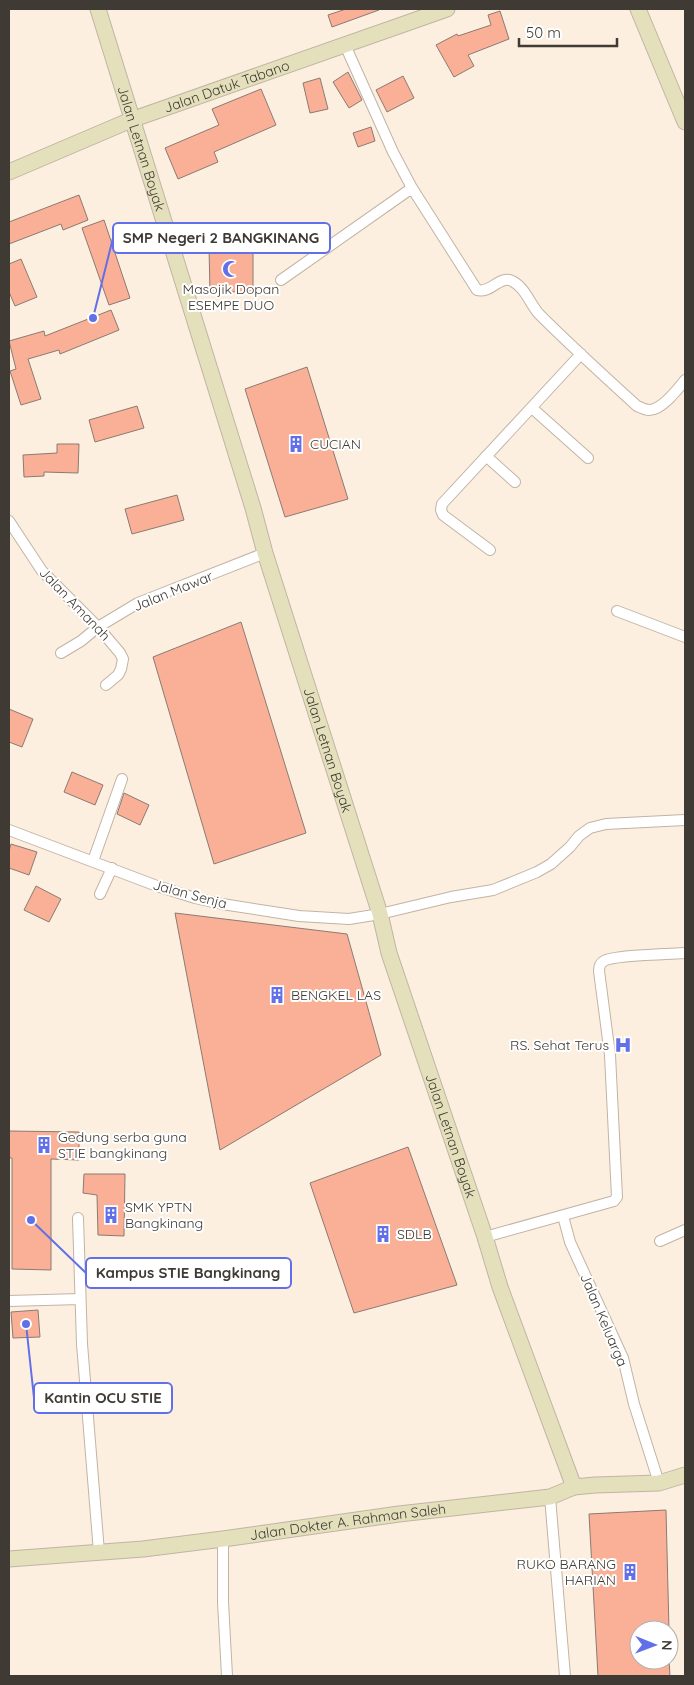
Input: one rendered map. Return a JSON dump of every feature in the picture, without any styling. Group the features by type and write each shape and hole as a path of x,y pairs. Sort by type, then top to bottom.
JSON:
{"street":[{"name":"Jalan Letnan Boyak","path":"98,9 131,120 254,508 265,553 380,914 389,953 485,1236 500,1288 574,1487"},
{"name":"Jalan Datuk Tabano","path":"9,172 131,120 447,9"},
{"path":"638,9 685,122"},
{"path":"345,45 393,152 412,188 477,290 484,291 503,281 512,281 520,287 537,312 637,406 649,410 657,408 685,380"},
{"path":"281,280 412,188"},
{"path":"490,550 443,515 441,510 442,504 581,354"},
{"path":"532,408 588,458"},
{"path":"486,456 515,482"},
{"name":"Jalan Amanah","path":"9,522 42,571 116,646 123,659 123,665 118,675 106,685"},
{"name":"Jalan Mawar","path":"61,653 81,641 98,627 138,603 265,553"},
{"path":"617,611 685,637"},
{"path":"93,861 122,779"},
{"name":"Jalan Senja","path":"9,830 157,886 195,898 222,904 324,918 349,919 493,890 537,872 561,855 579,836 590,828 606,824 685,820"},
{"path":"100,894 112,868"},
{"path":"485,1236 563,1216 614,1201 617,1198 610,1055 598,971 600,964 604,960 617,957 685,953"},
{"name":"Jalan Keluarga","path":"563,1216 570,1242 623,1358 634,1404 659,1483"},
{"path":"78,1218 80,1299 99,1552"},
{"path":"660,1241 685,1230"},
{"path":"9,1301 80,1299"},
{"name":"Jalan Dokter A. Rahman Saleh","path":"9,1559 143,1549 399,1514 550,1497 574,1487 659,1483 685,1475"},
{"path":"550,1497 565,1676"},
{"path":"223,1539 223,1602 227,1676"}],"building":[{"path":"346,9 379,10 332,27 328,15"},
{"path":"500,11 509,39 468,55 474,66 454,77 436,45 457,34 458,36 491,25 488,15"},
{"path":"348,72 362,100 349,108 333,82"},
{"path":"403,76 414,98 387,112 376,90"},
{"path":"320,78 328,109 310,113 303,83"},
{"path":"261,89 276,125 214,152 218,162 178,179 165,148 219,125 212,109"},
{"path":"371,127 375,141 358,147 353,133"},
{"path":"79,195 88,220 63,230 61,224 9,244 9,222"},
{"path":"104,220 130,298 109,305 82,228"},
{"name":"Masojik Dopan ESEMPE DUO","path":"253,245 253,291 210,293 209,246"},
{"path":"21,259 37,297 15,306 9,292 9,264"},
{"path":"111,310 119,330 60,354 59,350 28,359 41,399 21,405 10,371 16,369 9,341 44,331 45,336"},
{"name":"CUCIAN","path":"307,367 348,499 285,517 245,389"},
{"path":"137,406 144,428 95,442 89,420"},
{"path":"57,444 79,444 78,473 44,472 44,476 24,477 23,455 57,453"},
{"path":"177,495 184,520 132,534 125,509"},
{"path":"241,622 306,833 214,864 153,657"},
{"path":"9,709 33,719 22,747 9,742"},
{"path":"72,772 103,785 95,805 64,792"},
{"path":"124,793 149,805 140,825 117,814"},
{"path":"11,844 37,852 29,875 9,868"},
{"path":"36,886 61,899 49,922 24,910"},
{"name":"BENGKEL LAS","path":"175,913 347,934 381,1055 220,1150"},
{"path":"9,1131 79,1132 79,1160 51,1159 51,1270 12,1269 12,1158 9,1158"},
{"name":"SDLB","path":"408,1147 457,1285 354,1313 310,1183"},
{"name":"SMK YPTN Bangkinang","path":"84,1174 125,1174 124,1236 98,1235 97,1195 83,1193"},
{"path":"38,1310 40,1337 13,1338 11,1312"},
{"name":"RUKO BARANG HARIAN","path":"666,1510 669,1620 629,1620 629,1670 670,1670 670,1676 598,1676 589,1514"}],"place":[{"name":"Masojik Dopan ESEMPE DUO","path":"231,269"},
{"name":"SMP Negeri 2 BANGKINANG","path":"93,318"},
{"name":"CUCIAN","path":"296,444"},
{"name":"BENGKEL LAS","path":"277,995"},
{"name":"RS. Sehat Terus","path":"623,1045"},
{"name":"Gedung serba guna STIE bangkinang","path":"44,1145"},
{"name":"SMK YPTN Bangkinang","path":"111,1215"},
{"name":"Kampus STIE Bangkinang","path":"31,1220"},
{"name":"SDLB","path":"383,1234"},
{"name":"Kantin OCU STIE","path":"26,1324"},
{"name":"RUKO BARANG HARIAN","path":"630,1572"}]}
